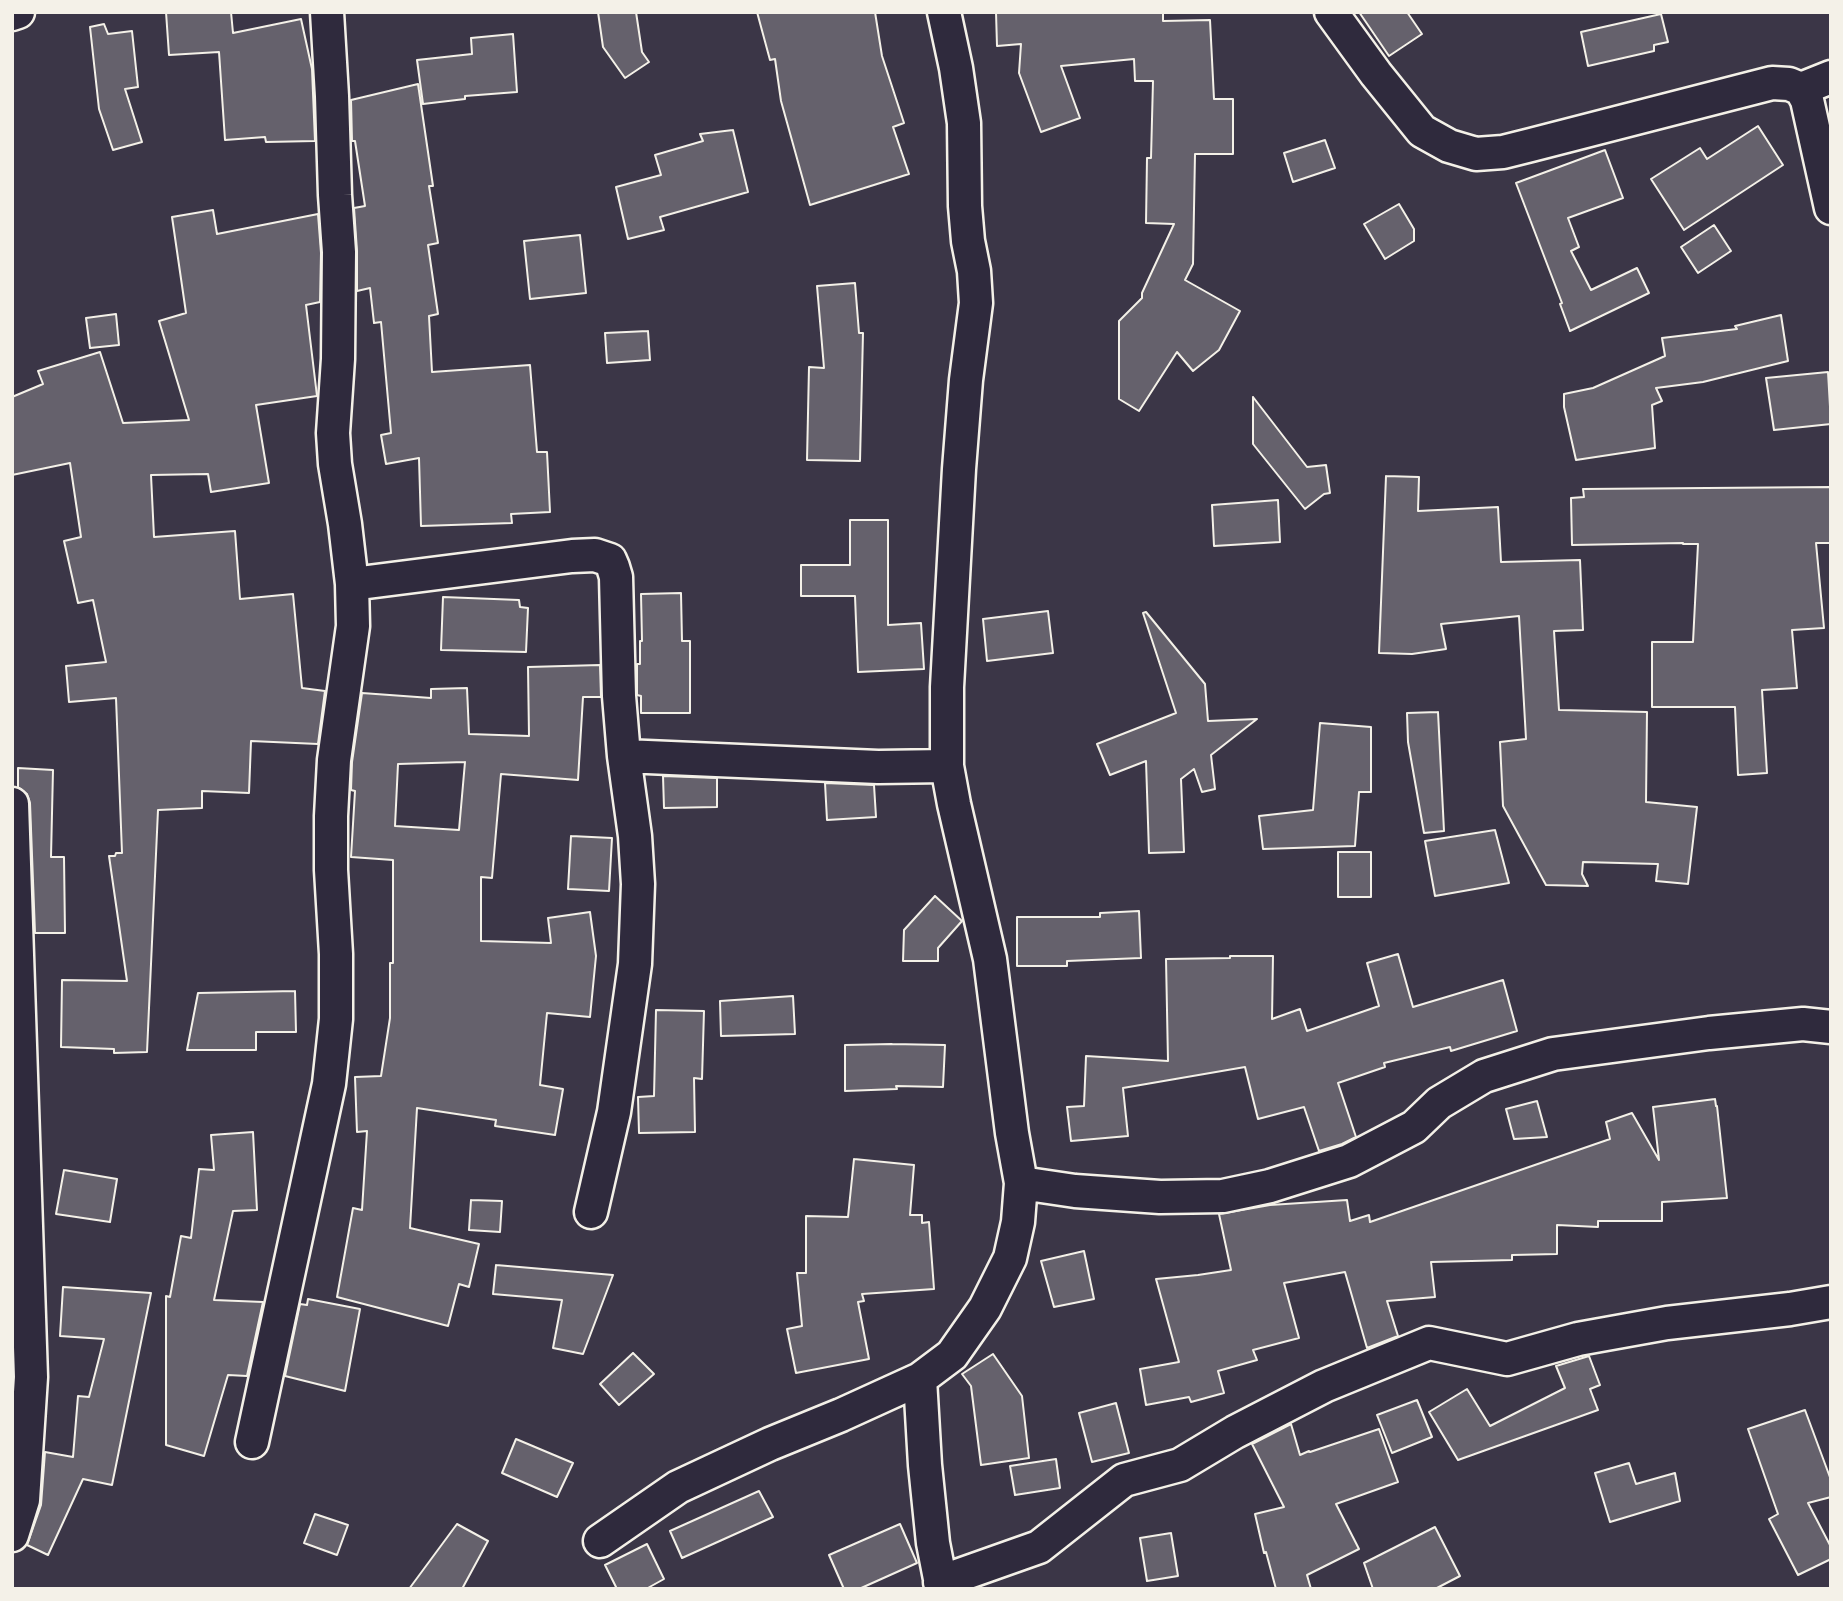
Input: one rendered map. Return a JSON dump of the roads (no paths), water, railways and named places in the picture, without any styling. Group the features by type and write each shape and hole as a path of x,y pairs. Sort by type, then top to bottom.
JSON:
{"street":[{"path":"12,14 18,12"},
{"path":"252,1443 330,1084 337,1019 331,816 334,760 353,626 352,584 333,433 338,359 339,253 327,12"},
{"path":"600,1541 678,1487 920,1379 952,1355 985,1308 1010,1258 1018,1222 1021,1183 990,959 947,766 947,687 958,482 965,380 976,303 965,206 964,123 944,12"},
{"path":"1331,12 1376,74 1423,131 1449,146 1476,154 1503,152 1772,83 1789,84 1801,89 1807,100 1831,208"},
{"path":"1801,89 1831,77"},
{"path":"352,584 572,556 595,555 610,560 616,577 619,696 638,884 635,964 614,1112 591,1212"},
{"path":"624,756 878,767 947,766"},
{"path":"12,804 31,1377 23,1500 12,1535"},
{"path":"1021,1183 1136,1196 1223,1196 1270,1186 1349,1161 1414,1126 1439,1103 1484,1076 1553,1054 1803,1024 1831,1027"},
{"path":"920,1379 925,1465 933,1543 941,1585 1039,1547 1124,1480 1180,1465 1235,1432 1324,1386 1429,1343 1507,1359 1578,1339 1667,1323 1831,1302"}]}
